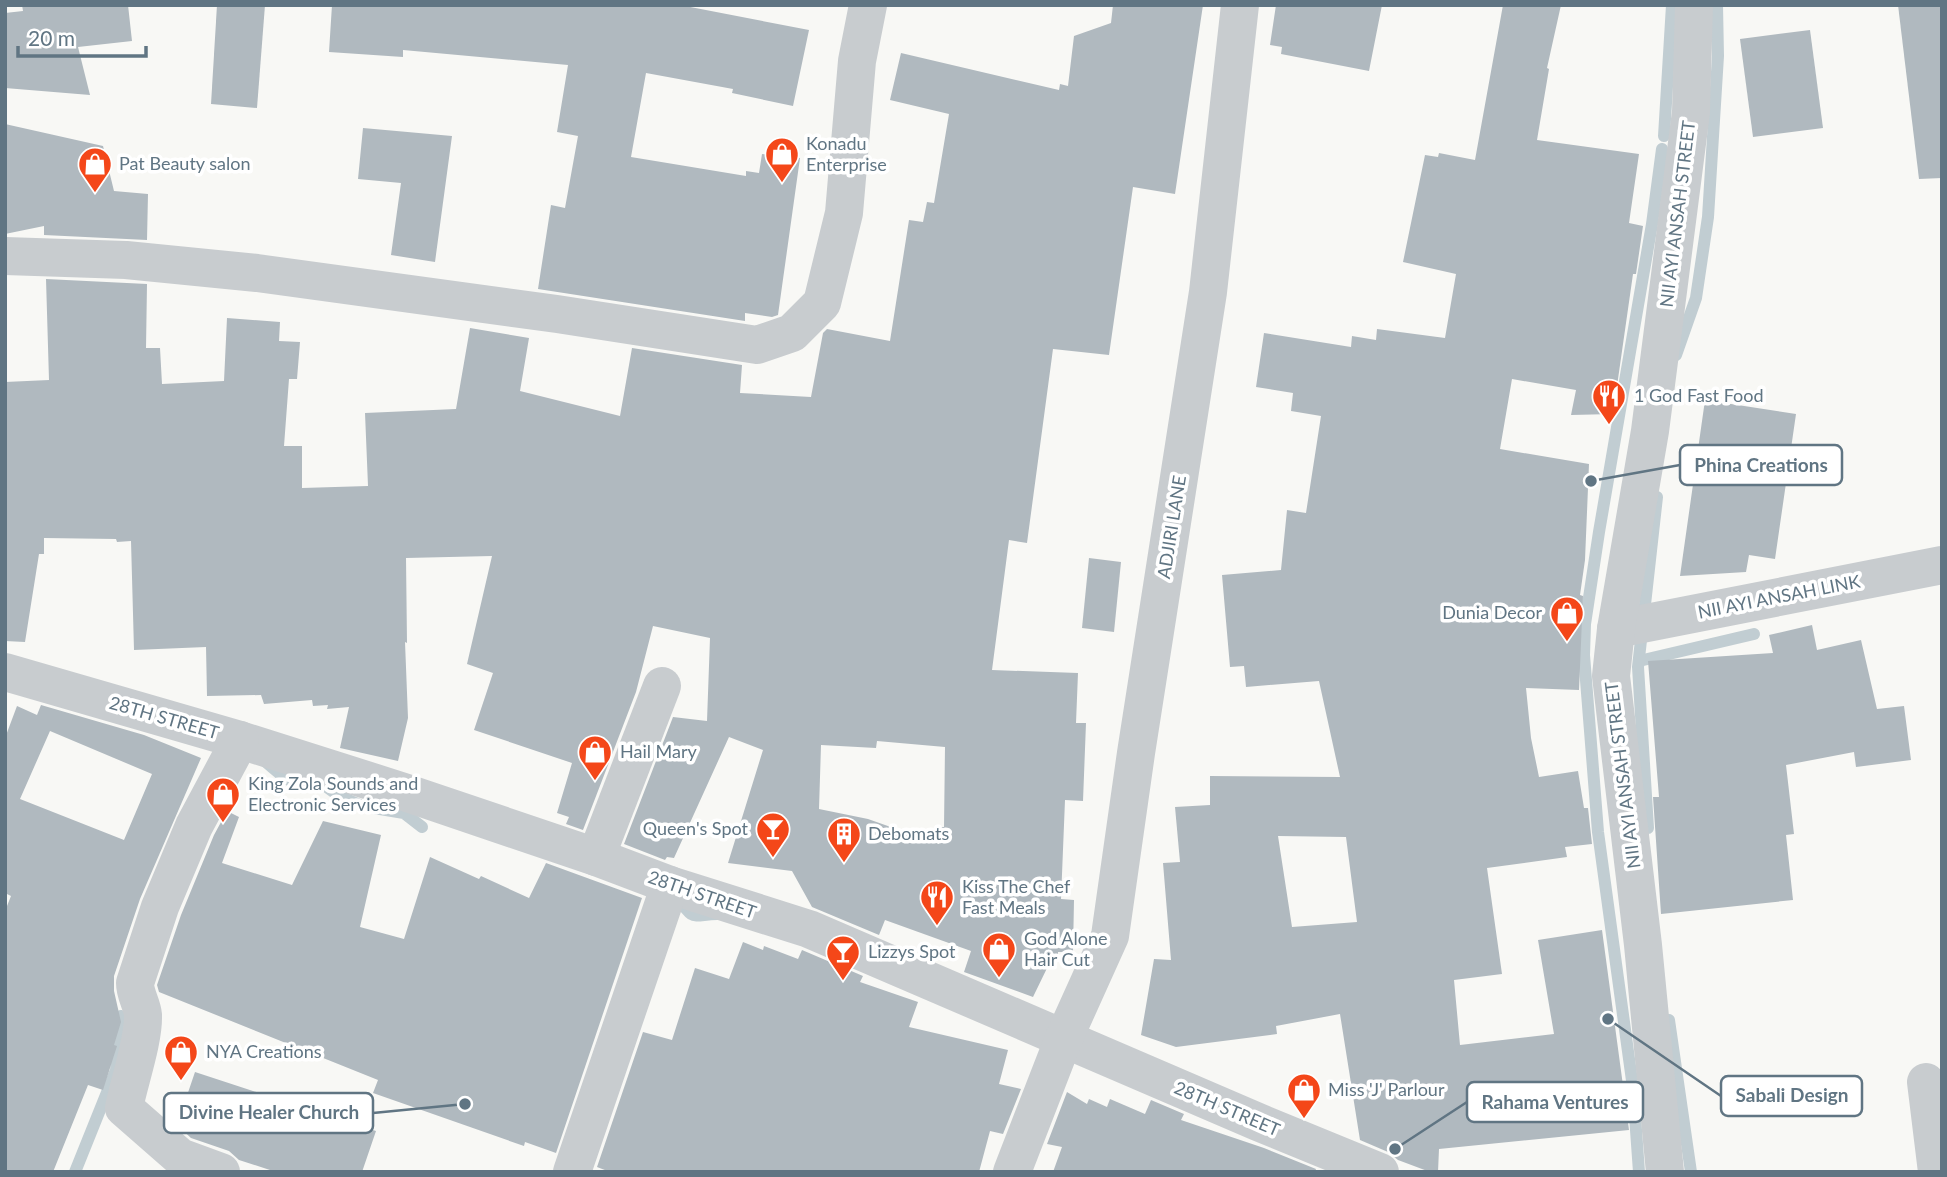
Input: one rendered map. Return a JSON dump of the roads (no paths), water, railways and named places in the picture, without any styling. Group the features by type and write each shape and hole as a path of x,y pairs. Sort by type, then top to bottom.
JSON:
{"street":[{"path":"5,256 126,260 257,273 557,314 757,345 792,333 822,303 844,213 857,61 868,5"},
{"name":"ADJIRI LANE","path":"1012,1172 1064,1038 1110,936 1208,292 1240,5"},
{"name":"NII AYI ANSAH STREET","path":"1665,1172 1643,946 1611,676 1616,629 1650,430 1691,112 1694,5"},
{"name":"NII AYI ANSAH LINK","path":"1616,629 1942,565"},
{"name":"28TH STREET","path":"5,672 240,740 404,792 670,885 809,929 1380,1172"},
{"path":"596,857 662,686"},
{"path":"221,1172 180,1157 124,1108 142,1030 143,1014 135,992 135,983 160,907 194,826 240,740"},
{"path":"572,1172 670,885"},
{"path":"1926,1082 1937,1172"}],"waterway":[{"path":"1664,136 1672,5"},
{"path":"1676,355 1696,298 1708,217 1718,56 1717,5"},
{"path":"1639,1172 1633,1088 1598,832 1584,655 1585,624 1599,532 1652,224 1662,149"},
{"path":"1648,828 1638,667 1657,497"},
{"path":"1639,661 1754,634"},
{"path":"266,762 296,784 313,786 333,781"},
{"path":"324,785 339,796 362,806 404,813 422,827"},
{"path":"678,898 694,915 717,914"},
{"path":"75,1172 116,1070 121,1016"},
{"path":"1669,1020 1691,1172"}],"place":[{"name":"Konadu Enterprise","path":"782,184"},
{"name":"Pat Beauty salon","path":"95,194"},
{"name":"1 God Fast Food","path":"1609,426"},
{"name":"Phina Creations","path":"1591,481"},
{"name":"Dunia Decor","path":"1567,643"},
{"name":"Hail Mary","path":"595,782"},
{"name":"King Zola Sounds and Electronic Services","path":"223,824"},
{"name":"Queen's Spot","path":"773,859"},
{"name":"Debomats","path":"844,864"},
{"name":"Kiss The Chef Fast Meals","path":"937,927"},
{"name":"God Alone Hair Cut","path":"999,979"},
{"name":"Lizzys Spot","path":"843,982"},
{"name":"Sabali Design","path":"1608,1019"},
{"name":"NYA Creations","path":"181,1082"},
{"name":"Divine Healer Church","path":"465,1104"},
{"name":"Miss 'J' Parlour","path":"1304,1120"},
{"name":"Rahama Ventures","path":"1395,1149"}]}
